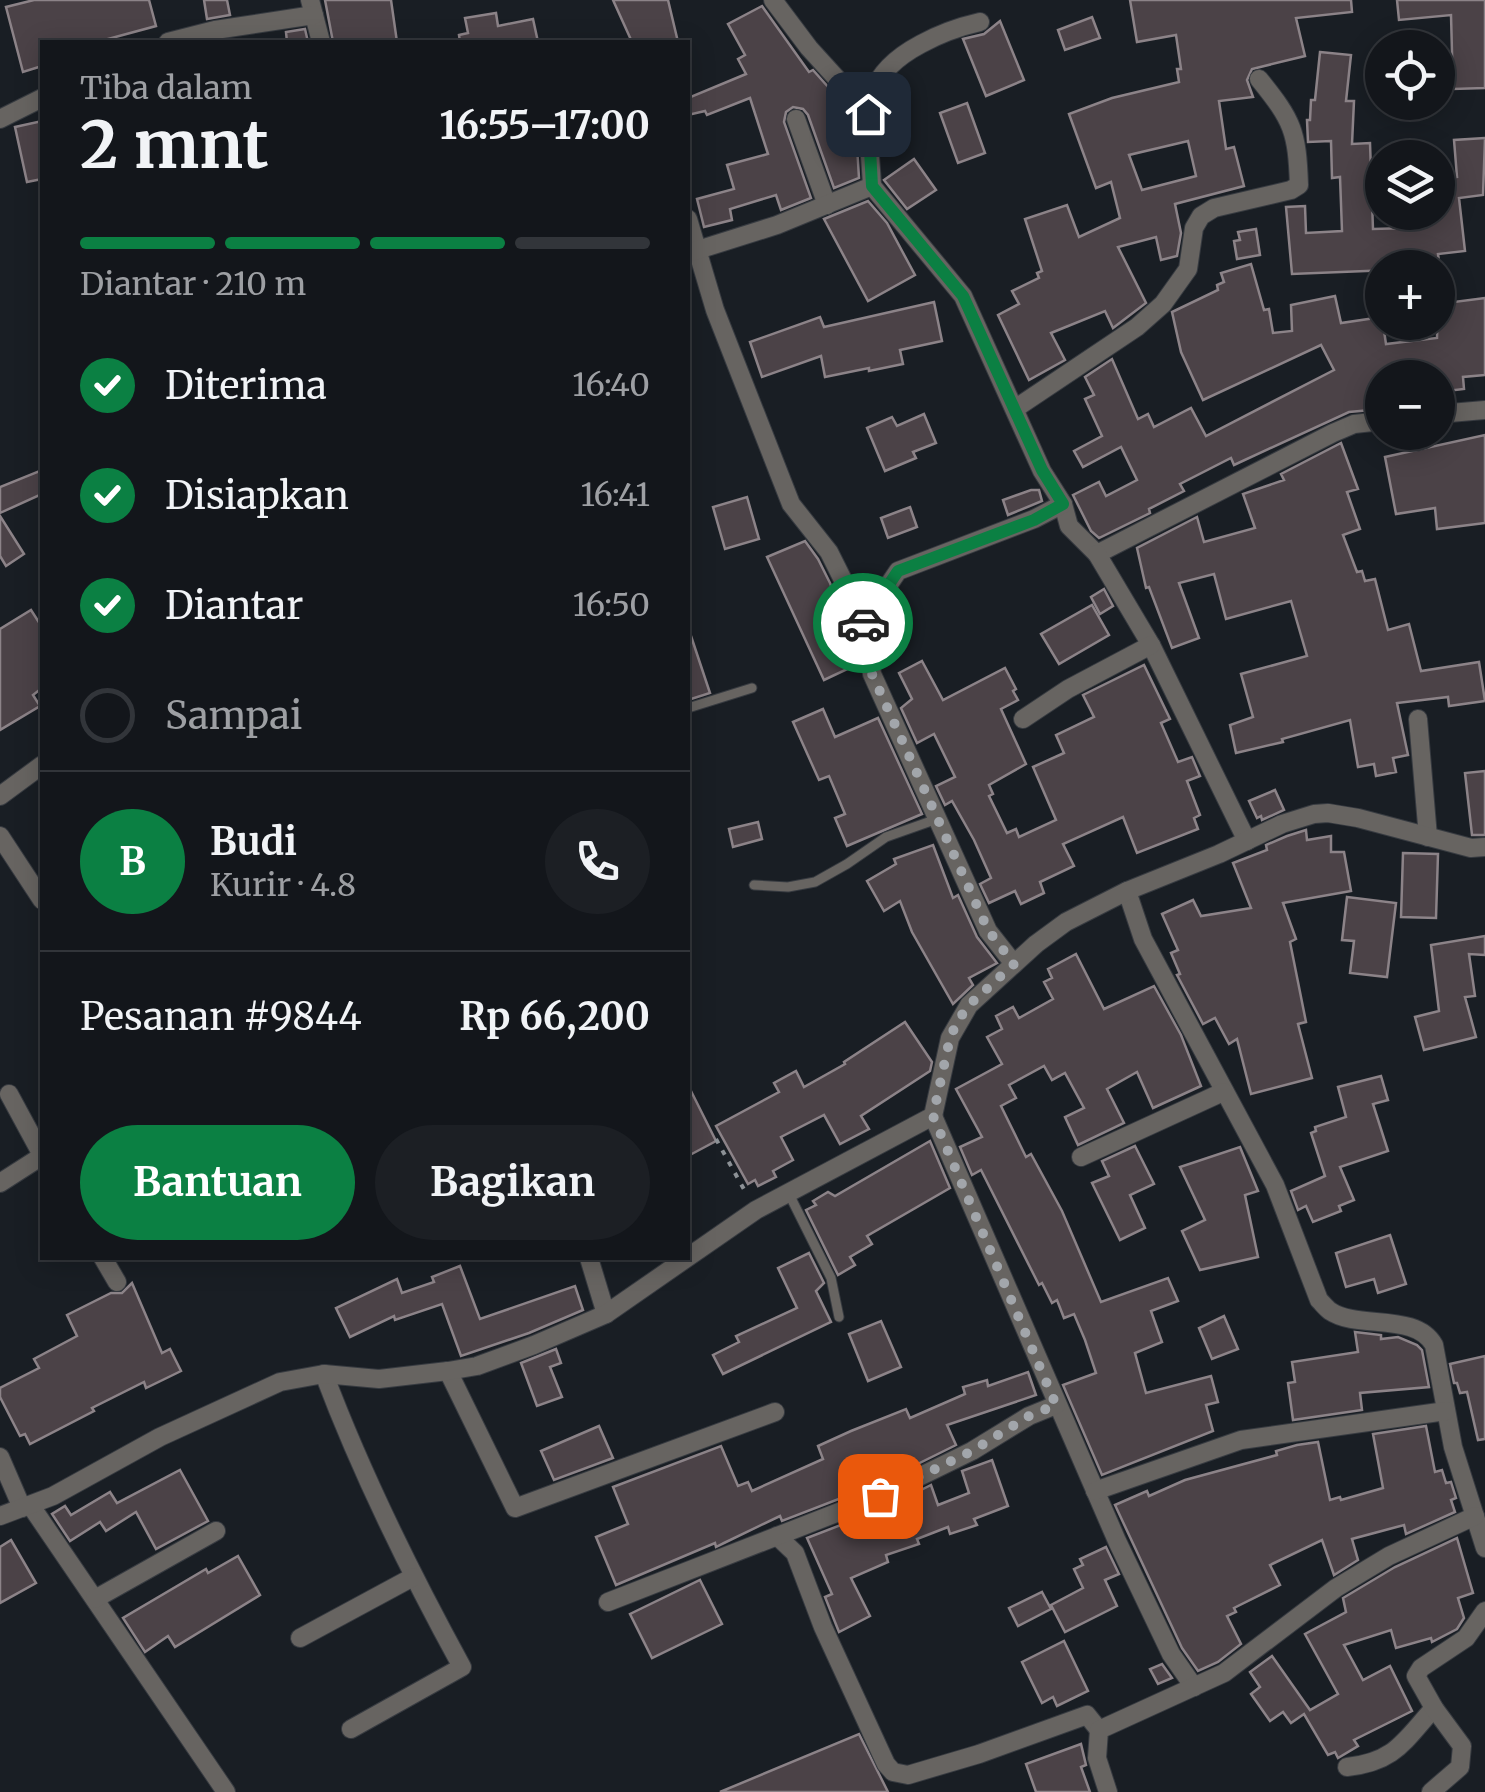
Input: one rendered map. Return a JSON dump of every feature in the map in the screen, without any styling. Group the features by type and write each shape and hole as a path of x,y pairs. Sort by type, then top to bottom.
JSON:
{"street":[{"path":"773,0 808,48 868,114"},
{"path":"176,40 312,8 320,40"},
{"path":"980,22 951,28 884,68 868,114 872,186 963,296 1042,470 1063,504 1069,526 1097,554 1151,645 1248,841"},
{"path":"1016,408 1164,304 1188,269 1194,228 1201,216 1214,208 1300,185 1298,142 1292,126 1259,79"},
{"path":"0,120 40,99"},
{"path":"796,119 828,205"},
{"path":"872,186 693,252 791,504 829,552 860,627 872,674 988,930 1014,964"},
{"path":"1455,413 1485,410"},
{"path":"1097,554 1333,433 1365,423"},
{"path":"860,627 898,571 1034,520 1063,504"},
{"path":"1022,719 1068,689 1151,645"},
{"path":"1418,719 1428,837"},
{"path":"0,796 40,766"},
{"path":"1194,1687 1170,1654 1094,1491 933,1116 950,1038 969,1005 1066,922 1282,824 1328,813 1471,848 1485,848"},
{"path":"0,836 40,897"},
{"path":"1128,891 1144,940 1274,1185 1319,1300 1332,1313 1412,1328 1429,1336 1485,1548"},
{"path":"1080,1156 1223,1092"},
{"path":"10,1094 40,1152"},
{"path":"690,1256 756,1210 933,1116"},
{"path":"0,1183 40,1157"},
{"path":"104,1260 117,1282"},
{"path":"590,1260 606,1314"},
{"path":"0,1516 27,1507 258,1390 295,1377 324,1374 379,1379 477,1366 606,1314 684,1260"},
{"path":"448,1371 515,1508 775,1412"},
{"path":"324,1374 413,1577 462,1667 351,1729"},
{"path":"608,1602 880,1496 1056,1405"},
{"path":"1094,1491 1241,1440 1446,1410"},
{"path":"0,1457 27,1507 226,1792"},
{"path":"1099,1730 1244,1660 1336,1588 1389,1556 1475,1516"},
{"path":"95,1600 216,1531"},
{"path":"777,1536 795,1553 823,1628 893,1772 908,1775 1087,1715 1099,1730 1097,1758 1108,1792"},
{"path":"300,1638 413,1577"},
{"path":"1431,1792 1460,1768 1462,1746 1416,1681 1417,1673 1466,1638 1485,1611"},
{"path":"1348,1767 1374,1764 1386,1758 1434,1708"}],"lane":[{"path":"690,707 752,688"},
{"path":"754,884 788,887 815,882 886,836 940,818"},
{"path":"789,1194 831,1278 839,1317"}],"path":[{"path":"716,1139 756,1210"}],"building":[{"path":"34,0 149,0 156,26 104,40 40,40 40,67 23,72 6,7"},
{"path":"204,0 227,0 230,15 207,19"},
{"path":"325,0 391,0 397,40 333,40"},
{"path":"613,0 668,0 678,40 631,40"},
{"path":"1130,0 1351,0 1352,12 1296,18 1305,56 1252,69 1247,80 1253,97 1219,101 1226,149 1234,147 1244,186 1175,204 1181,233 1177,256 1161,260 1156,237 1118,247 1146,303 1113,328 1105,311 1051,333 1065,360 1029,380 998,315 1019,304 1012,291 1039,278 1037,273 1042,271 1025,219 1067,205 1079,237 1120,218 1111,182 1096,188 1069,114 1112,98 1179,82 1176,35 1137,42","holes":["1188,141 1196,176 1142,190 1129,155"]},
{"path":"1397,0 1485,0 1485,88 1455,89 1455,30 1451,30 1451,15 1399,20"},
{"path":"762,6 809,72 813,70 837,97 832,100 857,146 859,178 834,188 808,115 793,107 786,112 784,122 811,198 781,210 776,195 730,209 732,220 704,227 697,199 734,189 727,165 768,154 750,98 707,115 705,111 690,115 690,97 746,74 738,59 745,55 728,24"},
{"path":"496,13 498,26 533,19 538,40 460,40 459,35 468,33 465,18"},
{"path":"1092,17 1100,38 1065,50 1058,30"},
{"path":"1000,21 1024,80 986,96 963,39 984,34"},
{"path":"305,29 308,40 287,40 286,32"},
{"path":"1320,52 1351,55 1346,101 1354,101 1352,144 1365,143 1365,230 1455,230 1454,140 1485,138 1483,195 1459,198 1465,251 1365,250 1365,271 1292,274 1286,207 1305,206 1306,233 1342,231 1340,177 1332,178 1331,141 1308,142 1307,120 1311,100 1315,100"},
{"path":"967,103 985,153 958,163 940,113"},
{"path":"40,121 40,179 27,182 15,127"},
{"path":"914,159 936,190 907,209 884,180"},
{"path":"868,201 887,223 915,275 868,301 824,219"},
{"path":"1256,229 1260,255 1237,259 1234,241 1240,240 1238,232"},
{"path":"1251,264 1264,310 1269,309 1273,333 1292,331 1291,305 1335,296 1341,323 1365,319 1365,340 1385,340 1386,344 1455,340 1455,302 1485,298 1485,375 1463,377 1464,389 1455,390 1455,360 1365,360 1365,411 1349,412 1234,465 1231,458 1180,484 1184,491 1149,509 1150,513 1099,538 1091,531 1073,495 1099,482 1106,496 1137,480 1121,447 1083,467 1074,451 1102,436 1085,399 1094,395 1085,377 1112,359 1138,419 1148,414 1154,427 1191,408 1206,436 1334,370 1321,345 1203,400 1181,352 1172,312 1218,290 1217,285 1224,282 1221,273"},
{"path":"934,302 942,341 900,350 903,364 825,377 821,356 762,377 750,342 820,317 824,327"},
{"path":"924,414 936,443 913,452 916,458 885,471 867,428 892,417 897,426"},
{"path":"1485,435 1485,523 1437,529 1435,508 1396,514 1385,457 1417,450 1455,450 1455,442"},
{"path":"1341,443 1358,489 1347,492 1360,529 1343,535 1357,572 1362,571 1365,581 1375,579 1388,630 1409,624 1421,671 1479,662 1485,701 1449,706 1448,697 1397,703 1408,755 1393,758 1396,772 1376,776 1374,764 1358,767 1350,720 1236,753 1230,725 1253,717 1241,674 1307,656 1291,601 1226,619 1214,574 1179,583 1199,638 1172,648 1149,587 1146,588 1137,548 1197,517 1204,542 1255,528 1243,494 1284,480 1281,474"},
{"path":"40,471 40,495 0,513 0,487"},
{"path":"1039,490 1042,501 1008,515 1003,500"},
{"path":"747,497 759,539 725,549 713,507"},
{"path":"910,507 917,527 888,538 881,518"},
{"path":"0,516 24,554 6,566 0,556"},
{"path":"805,541 830,583 857,655 858,664 824,680 767,557"},
{"path":"1104,589 1113,606 1100,614 1091,597"},
{"path":"1092,605 1109,635 1059,664 1041,634"},
{"path":"31,610 40,624 40,690 33,695 40,706 0,730 0,629"},
{"path":"690,636 710,693 690,699"},
{"path":"922,661 943,700 1005,668 1018,700 1001,709 1026,764 989,785 993,794 989,796 1007,833 1016,829 1019,837 1056,820 1033,767 1064,753 1056,735 1094,717 1083,695 1144,665 1170,719 1161,723 1178,762 1192,757 1200,776 1187,781 1200,815 1194,818 1198,829 1137,853 1123,817 1063,844 1074,866 1040,882 1044,893 1021,904 1015,891 989,903 980,884 991,878 974,840 952,801 945,805 936,786 955,777 934,734 917,743 901,708 912,699 899,673"},
{"path":"823,709 835,737 878,718 922,814 847,846 835,818 845,814 829,776 819,780 793,722"},
{"path":"1485,771 1485,835 1472,835 1465,773"},
{"path":"1275,790 1284,810 1262,820 1261,816 1257,818 1249,801"},
{"path":"758,822 762,839 733,847 729,829"},
{"path":"1306,830 1307,840 1331,836 1331,852 1344,852 1351,891 1283,903 1296,939 1290,942 1306,1022 1298,1024 1312,1078 1251,1094 1237,1039 1229,1044 1215,1018 1203,1024 1177,975 1180,974 1171,953 1178,950 1162,914 1193,900 1201,916 1251,908 1233,863"},
{"path":"933,845 953,898 958,895 977,937 997,963 969,978 973,985 953,1004 912,932 900,901 884,911 867,881 896,864 894,859"},
{"path":"1403,853 1438,854 1436,918 1401,917"},
{"path":"1347,897 1396,903 1387,977 1350,973 1354,941 1342,940"},
{"path":"1485,936 1485,955 1469,954 1475,996 1465,997 1476,1037 1424,1050 1415,1017 1439,1011 1431,945"},
{"path":"1076,954 1104,1009 1154,986 1181,1035 1201,1086 1153,1108 1137,1072 1107,1089 1124,1123 1078,1145 1065,1117 1084,1108 1065,1073 1052,1080 1044,1066 1009,1085 1016,1098 1001,1106 1026,1157 1031,1154 1062,1211 1101,1302 1168,1278 1178,1301 1151,1311 1162,1342 1135,1353 1146,1393 1211,1376 1218,1402 1206,1405 1213,1431 1102,1475 1063,1385 1096,1373 1085,1340 1074,1314 1064,1318 1057,1300 1052,1303 1042,1283 1039,1285 981,1170 972,1175 960,1147 982,1137 956,1089 1002,1064 987,1037 1002,1029 996,1016 1013,1007 1019,1018 1053,999 1044,982 1052,978 1048,969"},
{"path":"905,1022 932,1062 930,1071 861,1116 869,1129 840,1144 824,1115 781,1137 793,1160 773,1171 776,1177 758,1186 755,1180 748,1184 716,1126 779,1092 774,1083 796,1071 804,1087"},
{"path":"1381,1076 1388,1100 1373,1104 1388,1151 1340,1167 1354,1200 1339,1206 1341,1211 1313,1222 1306,1206 1298,1210 1291,1191 1325,1176 1311,1133 1316,1131 1315,1127 1346,1117 1338,1087"},
{"path":"690,1089 716,1141 690,1155"},
{"path":"930,1141 950,1188 867,1236 872,1244 850,1257 855,1265 838,1275 806,1210 828,1192 835,1196"},
{"path":"1135,1146 1154,1184 1130,1195 1145,1228 1120,1240 1092,1183 1109,1176 1102,1161"},
{"path":"1240,1147 1258,1191 1245,1195 1258,1257 1200,1270 1182,1231 1205,1220 1180,1167"},
{"path":"1390,1235 1406,1284 1378,1293 1374,1279 1346,1287 1336,1253"},
{"path":"809,1253 824,1283 816,1291 831,1322 723,1374 713,1355 739,1342 736,1336 797,1308 778,1268"},
{"path":"460,1266 480,1319 575,1286 583,1310 461,1356 442,1304 395,1320 394,1316 350,1337 336,1308 397,1279 402,1293 434,1282 432,1277"},
{"path":"132,1283 162,1353 170,1349 181,1371 146,1388 144,1382 30,1444 25,1434 20,1436 0,1397 0,1388 39,1368 34,1359 77,1336 67,1315 111,1293 122,1293"},
{"path":"1224,1316 1238,1349 1212,1359 1199,1328"},
{"path":"881,1321 901,1367 868,1381 849,1334"},
{"path":"1355,1332 1381,1335 1381,1339 1398,1337 1417,1345 1422,1350 1429,1387 1360,1393 1362,1410 1293,1420 1288,1383 1295,1382 1292,1362 1358,1352"},
{"path":"556,1349 561,1363 550,1367 562,1397 537,1406 521,1363"},
{"path":"1485,1356 1485,1439 1478,1440 1467,1392 1460,1393 1450,1364"},
{"path":"1028,1372 1036,1395 947,1425 956,1445 875,1485 782,1521 780,1516 716,1547 715,1543 616,1585 596,1537 628,1524 613,1487 721,1446 738,1486 748,1482 752,1491 823,1459 818,1446 851,1431 906,1409 910,1418 965,1394 963,1387 987,1380 988,1386"},
{"path":"599,1426 613,1458 554,1480 541,1451"},
{"path":"1426,1426 1435,1472 1442,1470 1446,1483 1451,1482 1455,1512 1406,1534 1404,1525 1352,1539 1358,1560 1334,1575 1322,1540 1270,1565 1280,1585 1234,1608 1236,1612 1227,1616 1241,1644 1218,1662 1198,1671 1182,1648 1115,1505 1147,1491 1149,1496 1185,1480 1318,1442 1330,1500 1341,1500 1383,1488 1373,1434"},
{"path":"992,1460 1008,1506 974,1519 977,1525 950,1534 948,1527 917,1539 919,1544 886,1555 888,1562 851,1578 870,1616 839,1632 825,1597 832,1594 807,1538 885,1508 931,1485 938,1505 969,1493 962,1471"},
{"path":"180,1470 208,1521 156,1549 136,1512 106,1531 100,1522 70,1541 52,1514 65,1506 71,1515 110,1492 117,1503"},
{"path":"1457,1538 1473,1593 1458,1598 1464,1618 1457,1629 1432,1642 1431,1638 1396,1648 1391,1630 1344,1645 1363,1680 1390,1666 1412,1711 1354,1740 1358,1746 1338,1758 1335,1752 1328,1755 1304,1714 1291,1723 1283,1712 1270,1721 1251,1694 1260,1687 1250,1672 1272,1656 1310,1710 1338,1694 1305,1634 1346,1612 1343,1598 1395,1567"},
{"path":"11,1540 36,1583 0,1603 0,1547"},
{"path":"1106,1547 1119,1574 1105,1580 1117,1606 1065,1632 1051,1605 1083,1588 1074,1569 1083,1565 1080,1559"},
{"path":"238,1556 260,1595 175,1647 168,1636 145,1652 123,1618 206,1569 208,1573"},
{"path":"700,1580 722,1624 652,1658 630,1614"},
{"path":"1042,1592 1051,1609 1018,1626 1009,1608"},
{"path":"1064,1641 1088,1691 1057,1706 1053,1697 1042,1703 1022,1662"},
{"path":"1162,1664 1172,1678 1158,1684 1150,1669"},
{"path":"859,1734 888,1792 720,1792"},
{"path":"1081,1744 1086,1765 1081,1767 1090,1792 1036,1792 1026,1764"}],"way so far":[{"path":"863,623 860,627 872,674 988,930 1014,964 969,1005 957,1022 933,1116 1056,1405 880,1496"}],"route":[{"path":"863,623 898,571 1034,520 1063,504 1042,470 963,296 872,186 868,114"}]}
